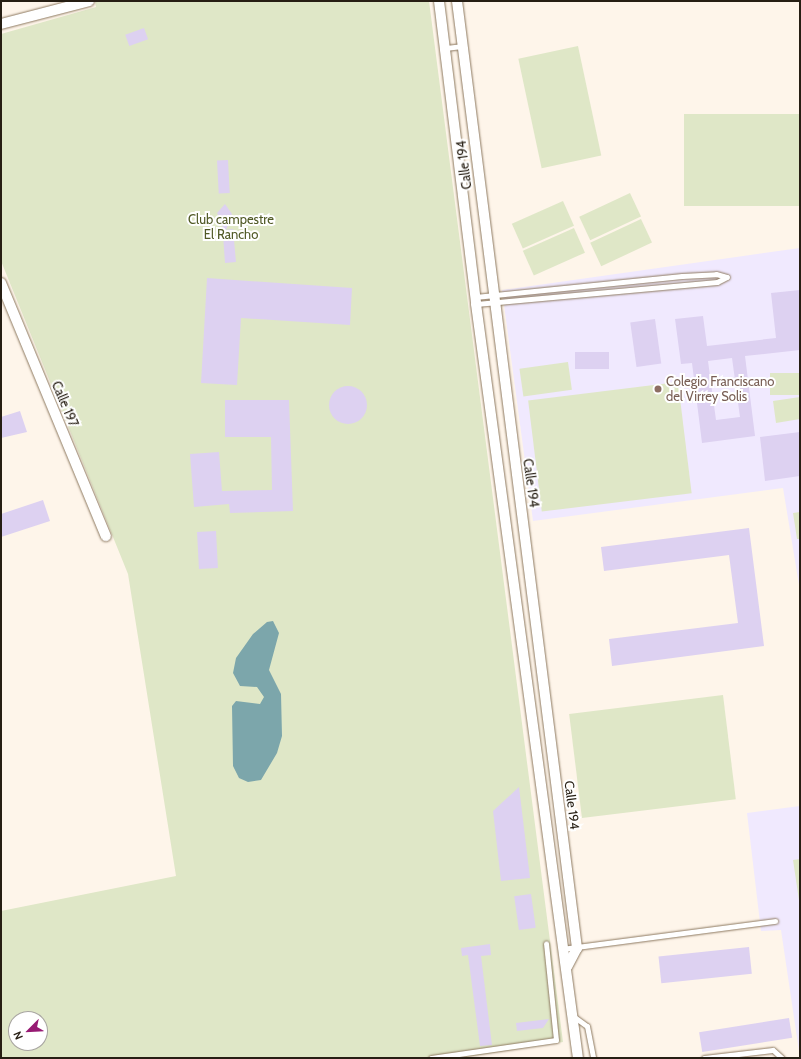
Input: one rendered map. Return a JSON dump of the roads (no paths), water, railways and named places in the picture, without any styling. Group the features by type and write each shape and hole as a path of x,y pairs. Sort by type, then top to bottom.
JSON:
{"street":[{"name":"Calle 194","path":"439,1 446,48 475,301 561,949 567,967 578,1058"},
{"name":"Calle 194","path":"457,1 493,299 577,948"},
{"path":"1,24 89,2"},
{"name":"Calle 197","path":"1,283 106,536"},
{"path":"567,967 577,948"}],"lane":[{"path":"446,48 463,46"},
{"path":"475,301 682,276 716,274 727,278 716,282 493,299"},
{"path":"561,949 775,921"},
{"path":"431,1058 556,1040 546,944"},
{"path":"573,1016 587,1026 593,1058"},
{"path":"704,1058 773,1050 782,1058"}],"water":[{"path":"273,621 279,633 269,670 281,694 282,736 277,753 261,780 248,782 239,778 233,766 232,706 236,701 260,704 264,697 257,687 240,686 233,673 236,658 253,634 267,622"}],"place":[{"name":"Colegio Franciscano del Virrey Solis","path":"658,389"}],"park label":[{"name":"Club campestre El Rancho","path":"231,228"}]}
